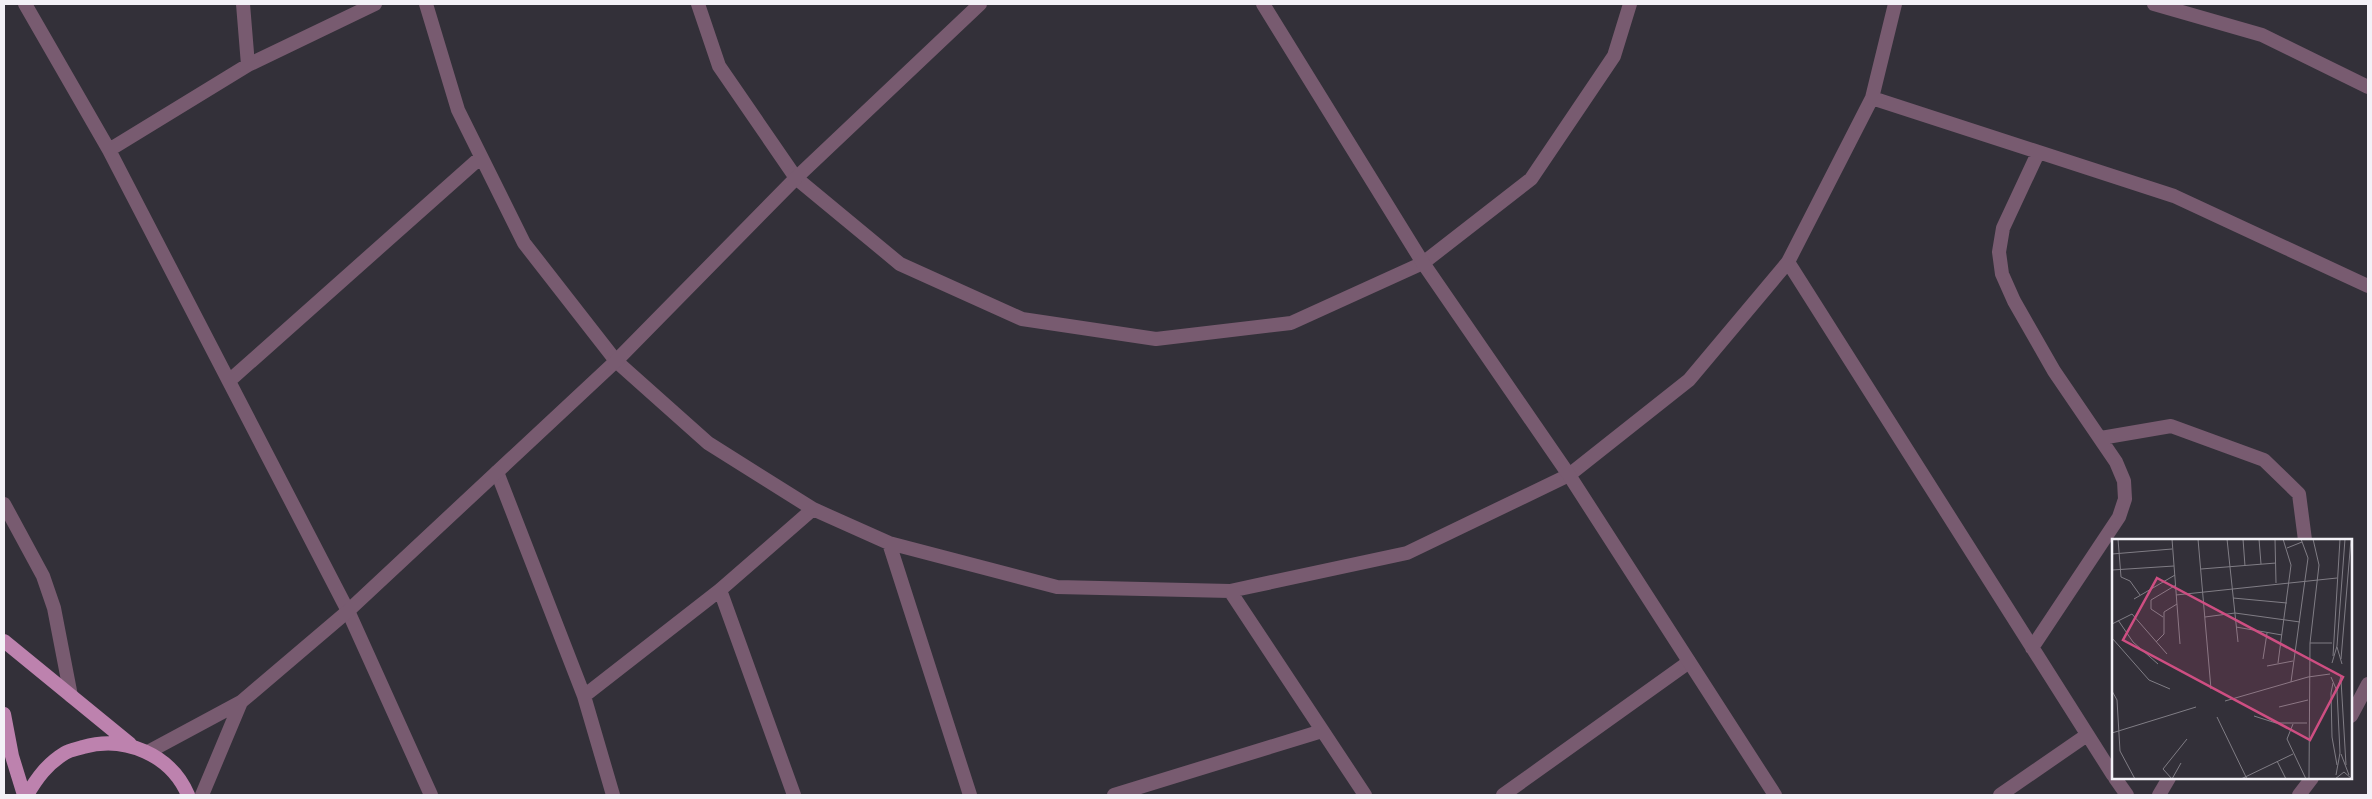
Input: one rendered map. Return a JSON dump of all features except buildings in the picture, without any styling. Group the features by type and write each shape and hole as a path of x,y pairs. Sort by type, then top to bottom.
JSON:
{"main road":[{"path":"4,641 70,696 142,750 163,761 183,784 188,795"},
{"path":"4,714 8,752 25,795"},
{"path":"25,795 41,772 66,752 96,744 119,743 142,750"}],"street":[{"path":"25,4 109,150 348,610 431,795"},
{"path":"243,4 248,66"},
{"path":"109,150 248,66 376,4"},
{"path":"426,4 458,110 524,243 616,362 708,444 813,509 889,543 1057,587 1230,591 1407,553 1569,475 1689,380 1788,262 1872,98 1895,4"},
{"path":"698,4 719,66 796,178 900,264 1022,319 1156,339 1290,323 1423,263 1531,179 1614,56 1630,4"},
{"path":"142,750 241,702 348,610 616,362 796,178 980,4"},
{"path":"1263,4 1423,263 1569,475 1774,795"},
{"path":"2154,4 2262,35 2368,87"},
{"path":"1872,98 2038,153 2106,172 2174,196 2368,286"},
{"path":"2032,648 2119,518 2125,498 2124,481 2116,462 2054,371 2014,301 2002,274 1999,252 2003,228 2038,153"},
{"path":"229,381 481,157"},
{"path":"1788,262 2112,773"},
{"path":"2101,438 2171,426 2264,460 2299,494 2305,539"},
{"path":"497,472 584,696 614,795"},
{"path":"4,504 43,576 54,608 70,696"},
{"path":"584,696 720,590 813,509"},
{"path":"889,543 970,795"},
{"path":"720,590 794,795"},
{"path":"1230,591 1365,795"},
{"path":"1503,795 1690,662"},
{"path":"2352,714 2368,684"},
{"path":"202,795 241,702"},
{"path":"1114,795 1322,731"},
{"path":"2000,795 2087,735"},
{"path":"2116,779 2127,795"},
{"path":"2159,795 2168,779"},
{"path":"2299,795 2311,779"}]}
